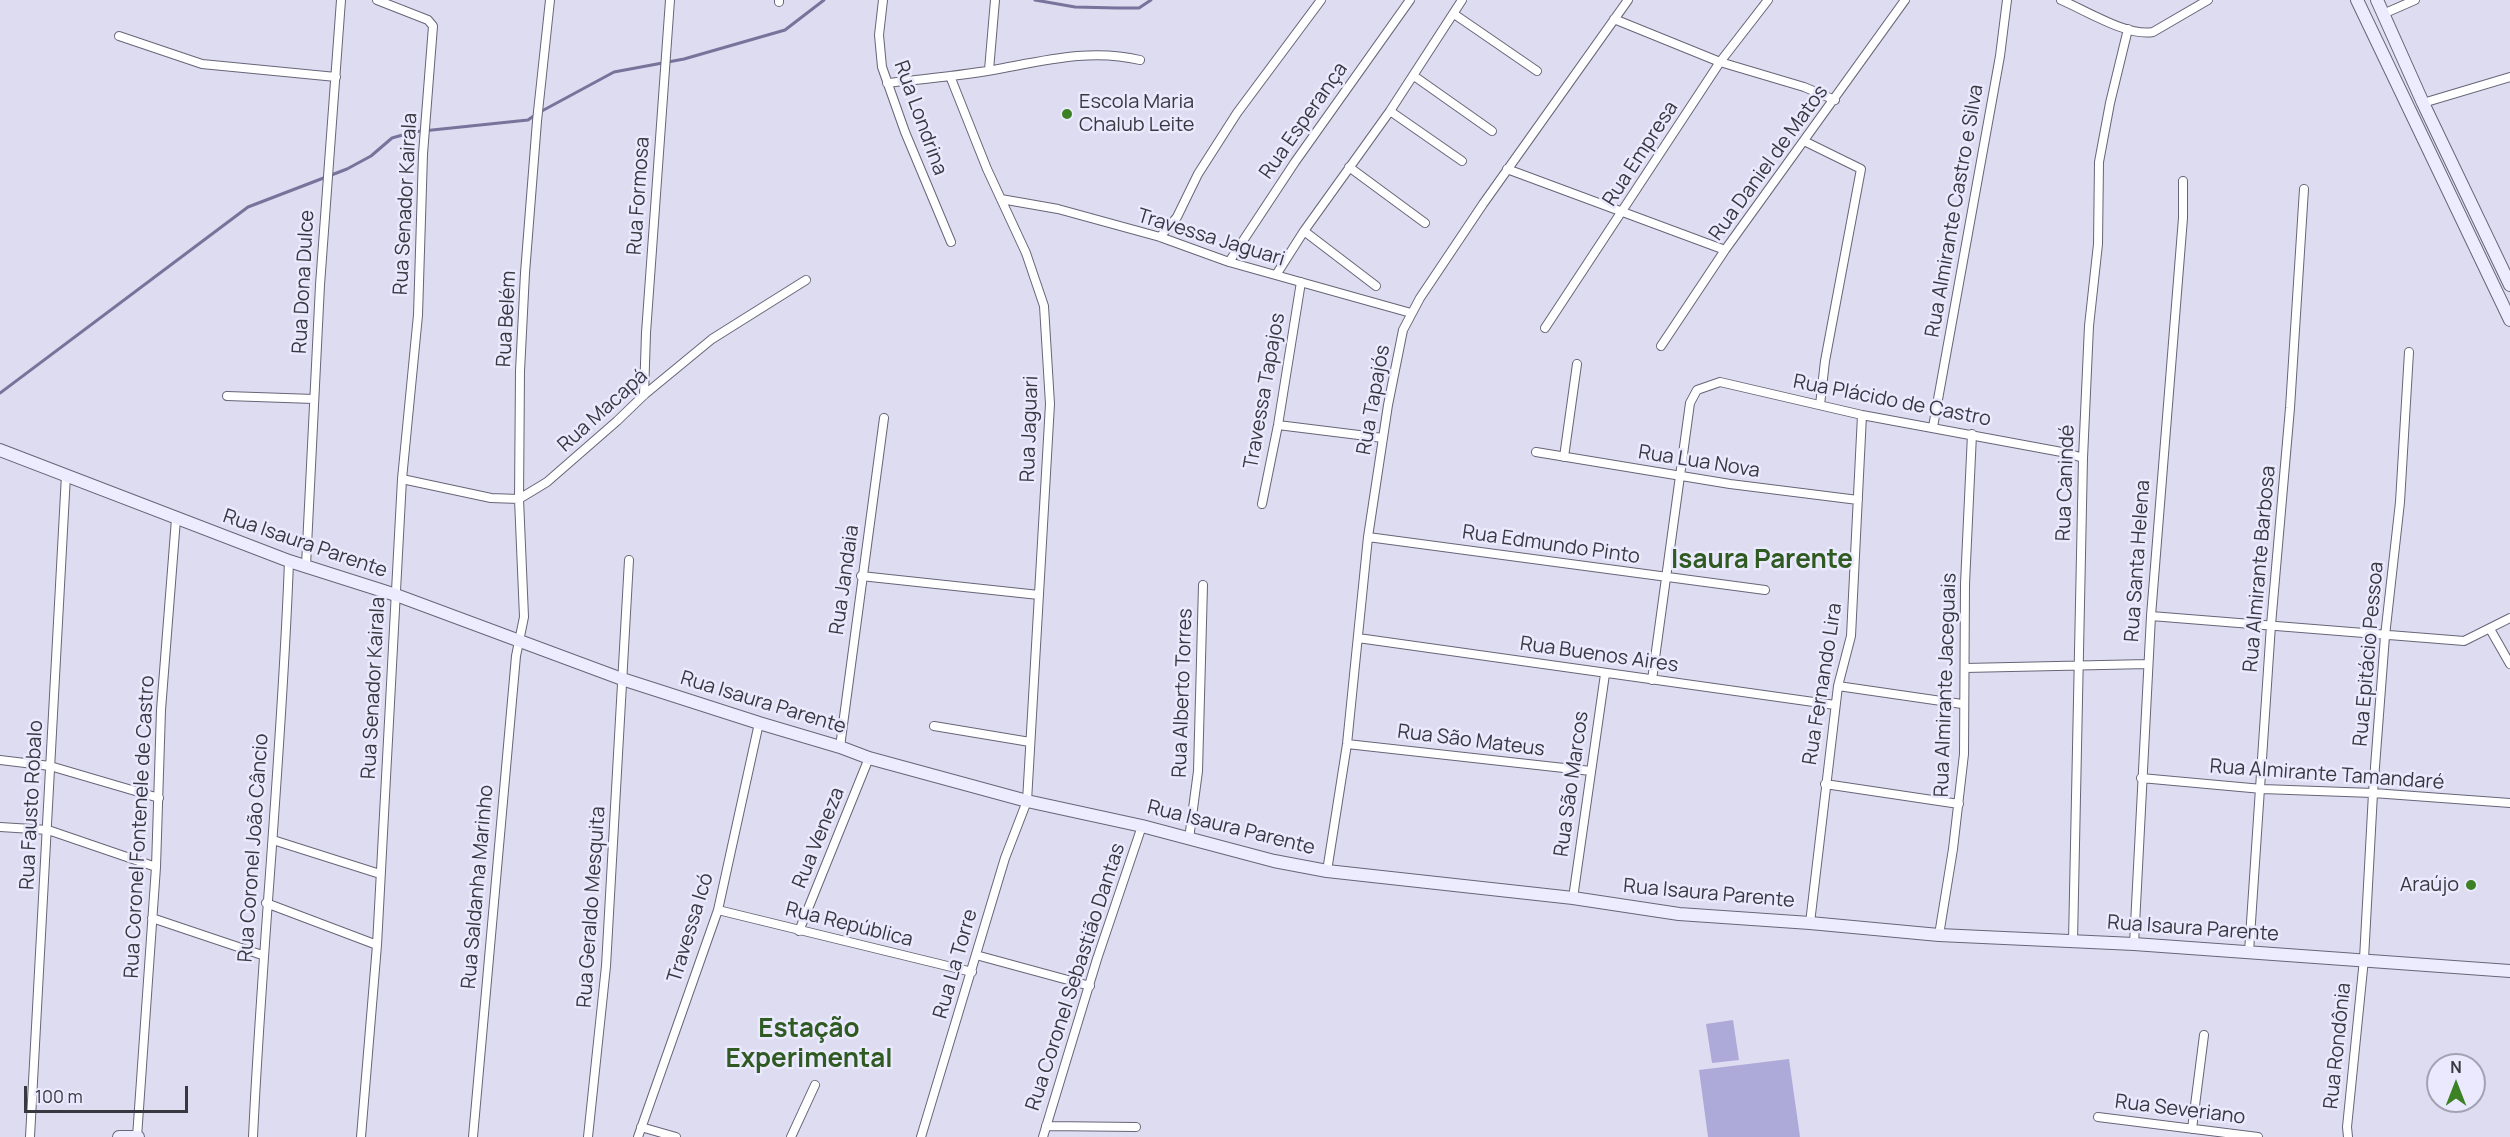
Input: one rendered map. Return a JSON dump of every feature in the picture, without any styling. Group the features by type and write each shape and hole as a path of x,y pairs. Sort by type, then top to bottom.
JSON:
{"street":[{"name":"Rua Dona Dulce","path":"306,566 326,191 341,0"},
{"name":"Rua Senador Kairala","path":"361,1137 377,945 402,479 418,315 424,142 434,26 428,20 377,0"},
{"name":"Rua Belém","path":"519,640 524,617 519,499 521,360 537,122 550,0"},
{"name":"Rua Formosa","path":"644,395 646,333 670,0"},
{"name":"Rua Londrina","path":"882,0 879,47 882,67 951,242"},
{"path":"1160,237 1177,217 1198,174 1238,113 1321,0"},
{"name":"Rua Esperança","path":"1229,262 1295,162 1410,0"},
{"path":"1276,275 1304,231 1414,76 1462,0"},
{"name":"Rua Tapajós","path":"1327,872 1347,744 1368,537 1399,348 1411,313 1507,169 1628,0"},
{"name":"Rua Empresa","path":"1545,328 1720,63 1768,0"},
{"name":"Rua Daniel de Matos","path":"1661,346 1725,250 1905,0"},
{"name":"Rua Almirante Castro e Silva","path":"1933,426 2000,56 2007,0"},
{"path":"2061,0 2127,29 2146,33 2153,32 2208,0"},
{"path":"2188,0 2193,10"},
{"path":"2358,0 2510,320"},
{"path":"2377,0 2423,103 2510,285"},
{"path":"2383,14 2415,0"},
{"path":"989,70 995,1"},
{"path":"1454,14 1537,71"},
{"path":"1614,19 1720,63 1804,87 1835,100"},
{"name":"Rua Canindé","path":"2073,941 2077,664 2090,307 2098,244 2099,162 2127,29"},
{"path":"119,36 202,64 336,77"},
{"path":"887,83 950,76 1091,54 1118,55 1140,60"},
{"name":"Rua Jaguari","path":"950,76 1036,281 1044,306 1046,323 1050,404 1027,801"},
{"path":"1414,76 1492,131"},
{"path":"2423,103 2510,77"},
{"path":"1390,111 1462,161"},
{"path":"1804,141 1861,169 1825,361 1820,405"},
{"path":"1349,167 1425,223"},
{"path":"1507,169 1725,250"},
{"name":"Rua Santa Helena","path":"2134,944 2151,615 2183,182"},
{"name":"Rua Almirante Barbosa","path":"2249,952 2262,789 2271,625 2291,396 2304,189"},
{"name":"Travessa Jaguari","path":"1001,198 1058,209 1160,237 1229,262 1411,313"},
{"path":"1304,231 1376,286"},
{"name":"Rua Macapá","path":"519,499 547,482 617,422 644,395 712,339 806,280"},
{"name":"Travessa Tapajos","path":"1262,504 1278,424 1301,282"},
{"name":"Rua Epitácio Pessoa","path":"2364,959 2373,793 2385,636 2400,502 2409,352"},
{"path":"1564,457 1577,364"},
{"name":"Rua Plácido de Castro","path":"1681,476 1690,403 1697,390 1720,382 1862,415 1933,426 2083,458"},
{"path":"227,396 314,399"},
{"name":"Rua Fernando Lira","path":"1810,923 1835,705 1851,636 1862,415"},
{"name":"Rua Jandaia","path":"840,747 861,576 884,418"},
{"path":"1278,424 1383,438"},
{"name":"Rua Almirante Jaceguais","path":"1939,935 1959,804 1964,754 1962,704 1965,668 1965,584 1972,434"},
{"name":"Rua Isaura Parente","path":"0,450 289,561 396,595 622,679 869,758 1027,801 1142,826 1327,872 1573,898 1679,914 1939,935 2134,944 2510,971"},
{"name":"Rua Lua Nova","path":"1536,452 1681,476 1858,500"},
{"name":"Rua Fausto Robalo","path":"30,1137 66,476"},
{"path":"1652,680 1681,476"},
{"path":"402,479 491,498 519,499"},
{"name":"Rua Coronel Fontenele de Castro","path":"137,1137 156,867 161,710 176,519"},
{"name":"Rua Edmundo Pinto","path":"1368,537 1765,590"},
{"name":"Rua Geraldo Mesquita","path":"588,1137 606,966 628,560"},
{"name":"Rua Coronel João Câncio","path":"253,1137 262,955 273,840 289,561"},
{"path":"861,576 1039,595"},
{"name":"Rua Alberto Torres","path":"1189,839 1198,771 1203,585"},
{"path":"2151,615 2385,636 2464,640 2510,618"},
{"path":"2490,629 2510,664"},
{"name":"Rua Buenos Aires","path":"1358,638 1835,705"},
{"name":"Rua Saldanha Marinho","path":"473,1137 519,640"},
{"path":"1965,668 2148,664"},
{"name":"Rua São Marcos","path":"1573,898 1605,674"},
{"path":"1838,686 1962,704"},
{"name":"Travessa Icó","path":"638,1137 718,910 759,723"},
{"path":"934,726 1030,742"},
{"name":"Rua São Mateus","path":"1347,744 1591,771"},
{"name":"Rua Veneza","path":"799,931 869,758"},
{"path":"0,760 50,766 159,798"},
{"name":"Rua Almirante Tamandaré","path":"2141,778 2262,789 2373,793 2510,803"},
{"path":"1825,784 1959,804"},
{"name":"Rua La Torre","path":"921,1137 1005,858 1027,801"},
{"path":"0,826 48,830 156,867"},
{"name":"Rua Coronel Sebastião Dantas","path":"1043,1137 1097,959 1142,826"},
{"path":"273,840 380,874"},
{"path":"266,903 377,945"},
{"name":"Rua República","path":"718,910 972,972"},
{"path":"152,918 262,955"},
{"path":"976,954 1090,986"},
{"name":"Rua Rondônia","path":"2348,1137 2350,1079 2364,959"},
{"path":"2192,1129 2204,1035"},
{"path":"791,1137 815,1084"},
{"name":"Rua Severiano","path":"2098,1117 2258,1137"},
{"path":"1046,1126 1136,1127"},
{"path":"641,1127 676,1137"},
{"path":"119,1137 137,1137"}],"shaded area":[{"path":"1733,1020 1739,1060 1712,1063 1706,1024"},
{"path":"1789,1059 1800,1137 1708,1137 1699,1070"}],"waterway":[{"path":"540,112 614,72 684,59 785,30 824,0"},
{"path":"1035,0 1075,7 1117,8 1139,8 1151,0"},
{"path":"0,393 248,207 347,169 371,156 392,138 413,132 528,120 535,115"}],"place":[{"name":"Escola Maria Chalub Leite","path":"1067,114"},
{"name":"Araújo","path":"2471,885"}],"district":[{"name":"Isaura Parente","path":"1762,561"},
{"name":"Estação Experimental","path":"809,1045"}]}
